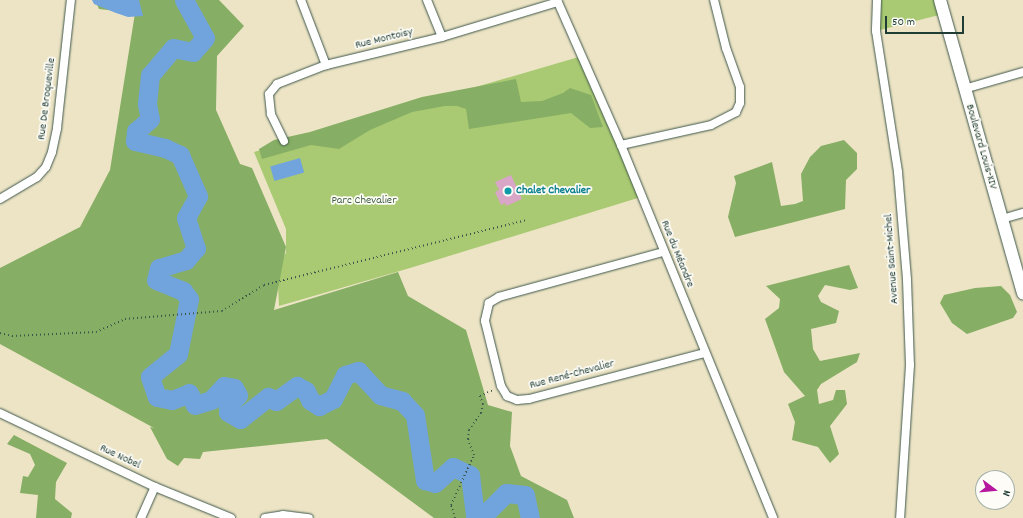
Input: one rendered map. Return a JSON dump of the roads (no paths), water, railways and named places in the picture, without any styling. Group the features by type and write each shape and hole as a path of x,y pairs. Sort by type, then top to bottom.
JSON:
{"main road":[{"name":"Boulevard Louis-XIV","path":"940,0 1023,293"}],"street":[{"name":"Rue De Broqueville","path":"0,199 37,177 46,167 52,152 57,128 69,0"},
{"path":"301,0 326,65"},
{"path":"427,0 442,37"},
{"path":"621,145 711,125 736,112 740,103 740,87 726,48 714,0"},
{"name":"Avenue Saint-Michel","path":"877,0 876,31 898,172 907,280 910,365 900,518"},
{"name":"Rue Montoisy","path":"284,141 272,114 269,94 277,84 326,65 442,37 557,1"},
{"name":"Rue du Méandre","path":"557,1 621,145 704,353 773,518"},
{"path":"964,89 1023,72"},
{"path":"1002,219 1023,213"},
{"name":"Rue René-Chevalier","path":"663,252 499,297 490,304 485,322 501,386 507,396 517,400 529,399 704,353"},
{"name":"Rue Nobel","path":"0,413 155,487 230,518"},
{"path":"141,518 155,487"},
{"path":"265,518 283,515 309,518"}],"water":[{"path":"92,0 139,0 143,16 128,17 94,4"},
{"path":"300,158 304,172 274,181 270,167"}],"waterway":[{"path":"184,0 205,38 193,52 173,48 150,75 147,104 150,119 136,131 135,141 165,148 180,155 198,196 186,218 196,248 186,260 159,268 156,280 183,291 189,299 178,354 150,377 157,397 172,400 189,393 195,405 211,400 224,386 234,388 238,395 228,406 228,412 240,419 268,397 276,401 297,386 306,391 310,400 319,406 333,399 345,375 358,371 380,395 402,401 415,415 425,480 435,483 453,467 470,475 475,515 486,513 506,493 525,495 530,518"}],"place":[{"name":"Chalet Chevalier","path":"508,191"}],"park label":[{"name":"Parc Chevalier","path":"364,201"}]}
